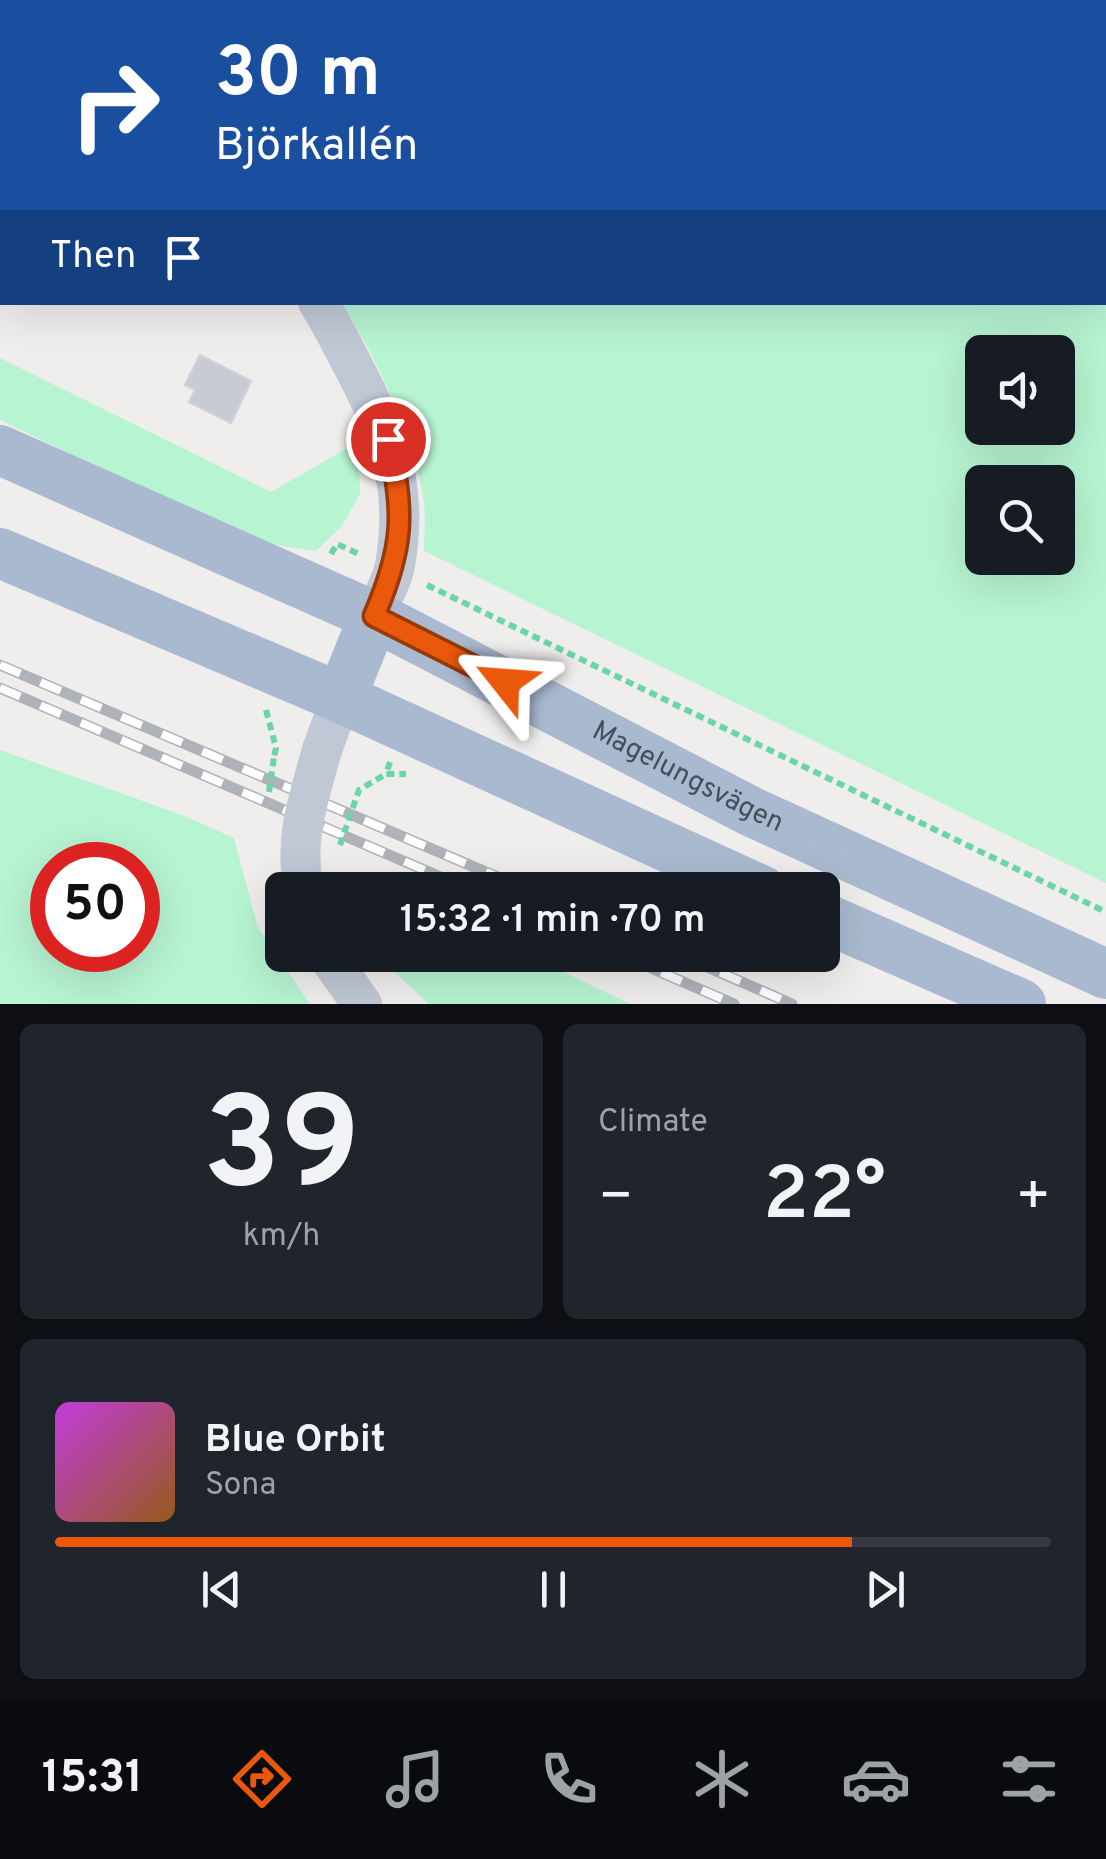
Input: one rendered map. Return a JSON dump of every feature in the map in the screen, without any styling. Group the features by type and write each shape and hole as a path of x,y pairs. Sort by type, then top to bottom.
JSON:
{"main road":[{"name":"Magelungsvägen","path":"0,450 374,616 752,812 1106,974"},
{"path":"0,553 341,698 722,872"},
{"path":"341,698 374,616"},
{"path":"840,925 1020,1004"}],"street":[{"path":"320,305 388,439 399,484 400,523 394,569 374,616"},
{"path":"300,872 300,827 341,698"},
{"path":"339,972 362,1004"}],"path":[{"path":"394,569 1106,912"},
{"path":"336,859 359,790 386,774"}],"green space":[{"path":"342,305 1106,305 1106,883 424,551 420,479 404,426 380,372"},
{"path":"0,358 271,492 358,442 360,494 342,526 316,551 254,542 0,420"},
{"path":"0,750 182,815 234,838 258,928 265,938 265,972 288,972 310,1004 0,1004"},
{"path":"394,972 564,972 630,1004 429,1004"}],"building":[{"path":"200,355 251,381 231,423 189,402 195,390 185,385"}],"railway":[{"path":"0,665 486,872"},
{"path":"0,688 429,872"},
{"path":"660,972 734,1004"},
{"path":"719,972 792,1004"}],"route":[{"path":"388,439 399,484 400,523 394,569 374,616 505,682"}]}
